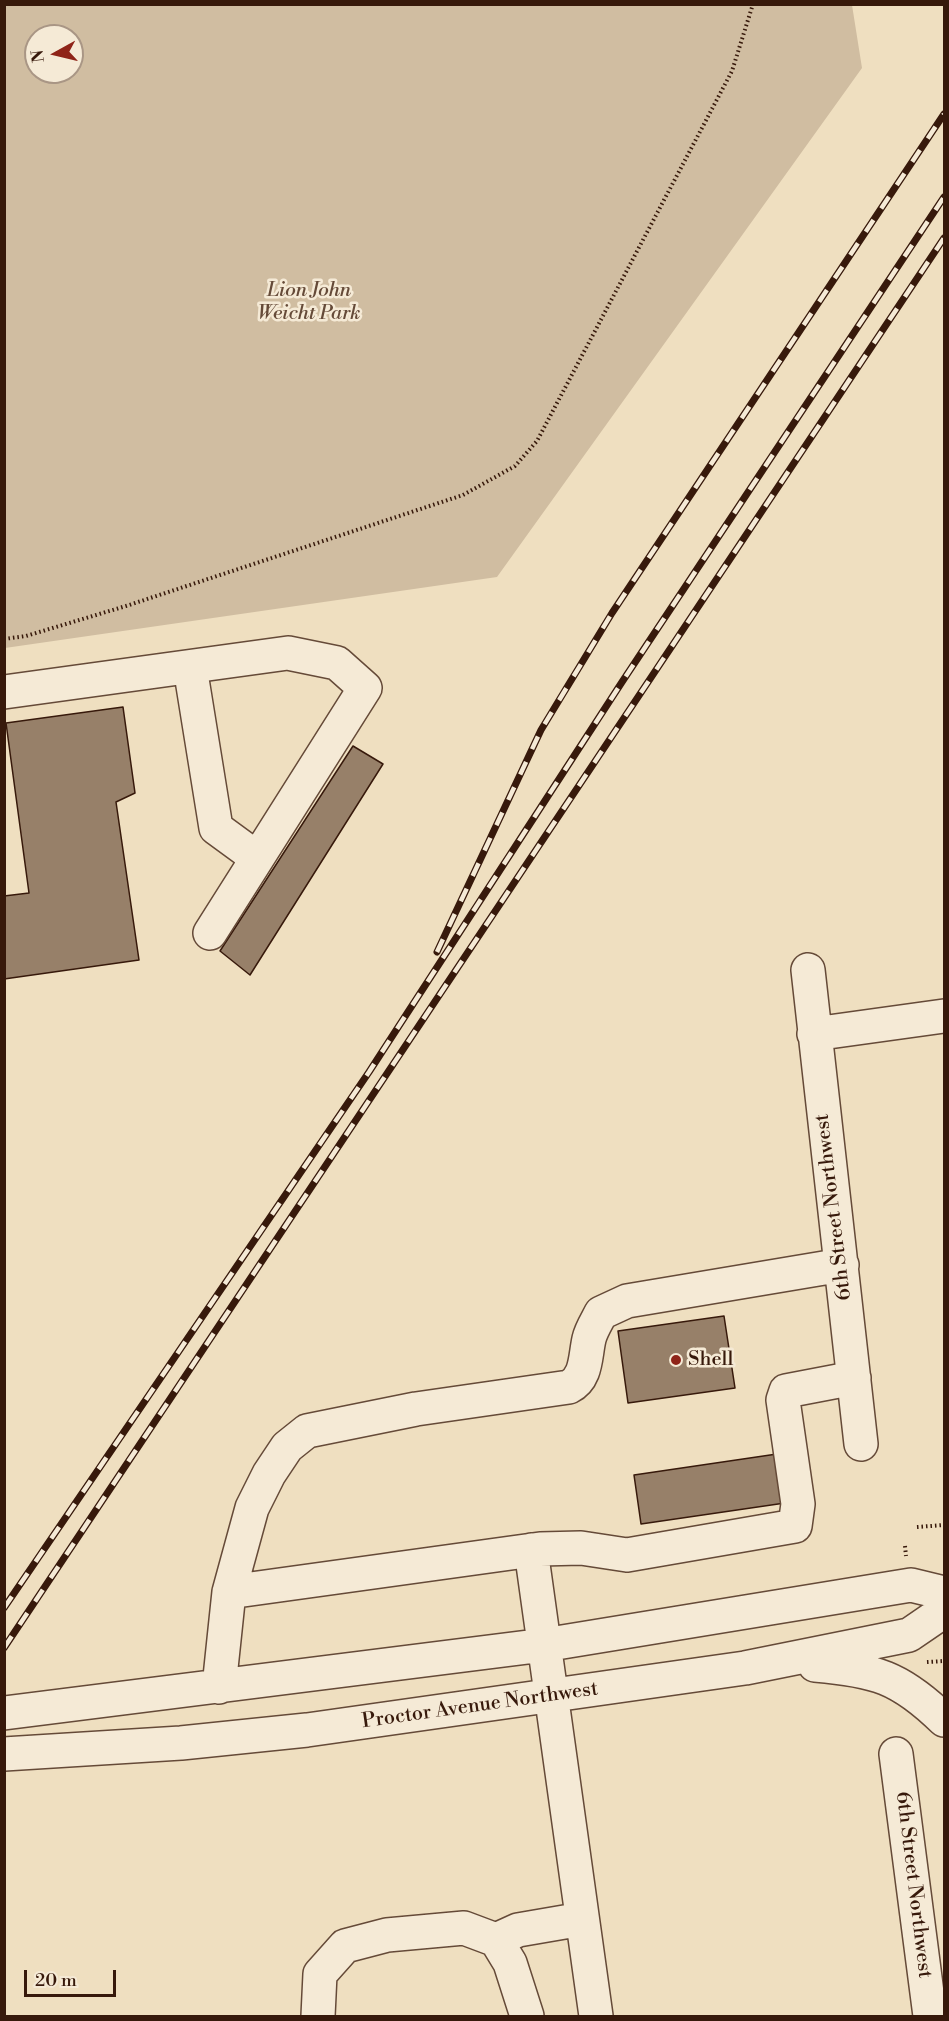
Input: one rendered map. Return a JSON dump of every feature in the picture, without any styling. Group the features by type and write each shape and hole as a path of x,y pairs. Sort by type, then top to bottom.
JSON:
{"street":[{"path":"4,692 288,654 337,663 365,688 210,933"},
{"path":"190,667 216,828 257,858"},
{"name":"6th Street Northwest","path":"808,970 861,1444"},
{"path":"814,1034 945,1016"},
{"path":"219,1687 229,1592 252,1508 269,1474 287,1447 307,1431 416,1410 569,1387 576,1384 587,1361 589,1338 601,1313 618,1305 627,1301 842,1265"},
{"path":"229,1592 531,1550 581,1548 627,1555 795,1526 798,1518 798,1504 783,1400 786,1391 854,1378"},
{"path":"531,1550 596,2016"},
{"path":"4,1713 544,1645 911,1585 945,1593"},
{"name":"Proctor Avenue Northwest","path":"4,1754 181,1743 307,1730 775,1662 909,1635 945,1611"},
{"path":"775,1662 860,1669 900,1682 945,1720"},
{"name":"6th Street Northwest","path":"896,1754 930,2016"},
{"path":"496,1940 518,1930 582,1919"},
{"path":"318,2016 320,1974 345,1946 387,1935 464,1928 496,1940 510,1963 527,2016"}],"path":[{"path":"4,639 26,636 126,606 463,495 515,466 537,441 732,72 753,4"},
{"path":"917,1527 945,1526"},
{"path":"924,1662 945,1661"}],"green space":[{"name":"Lion John Weicht Park","path":"4,5 852,5 862,68 497,577 5,648"}],"building":[{"path":"123,707 135,793 116,802 139,960 4,979 4,896 29,893 6,723"},
{"path":"353,746 383,764 250,975 220,951"},
{"name":"Shell","path":"724,1316 735,1388 628,1403 618,1331"},
{"path":"777,1454 785,1503 641,1524 634,1475"}],"railway":[{"path":"437,952 541,730 612,613 944,114"},
{"path":"4,1608 369,1072 622,682 944,197"},
{"path":"4,1648 944,238"}],"place":[{"name":"Shell","path":"676,1360"}]}
